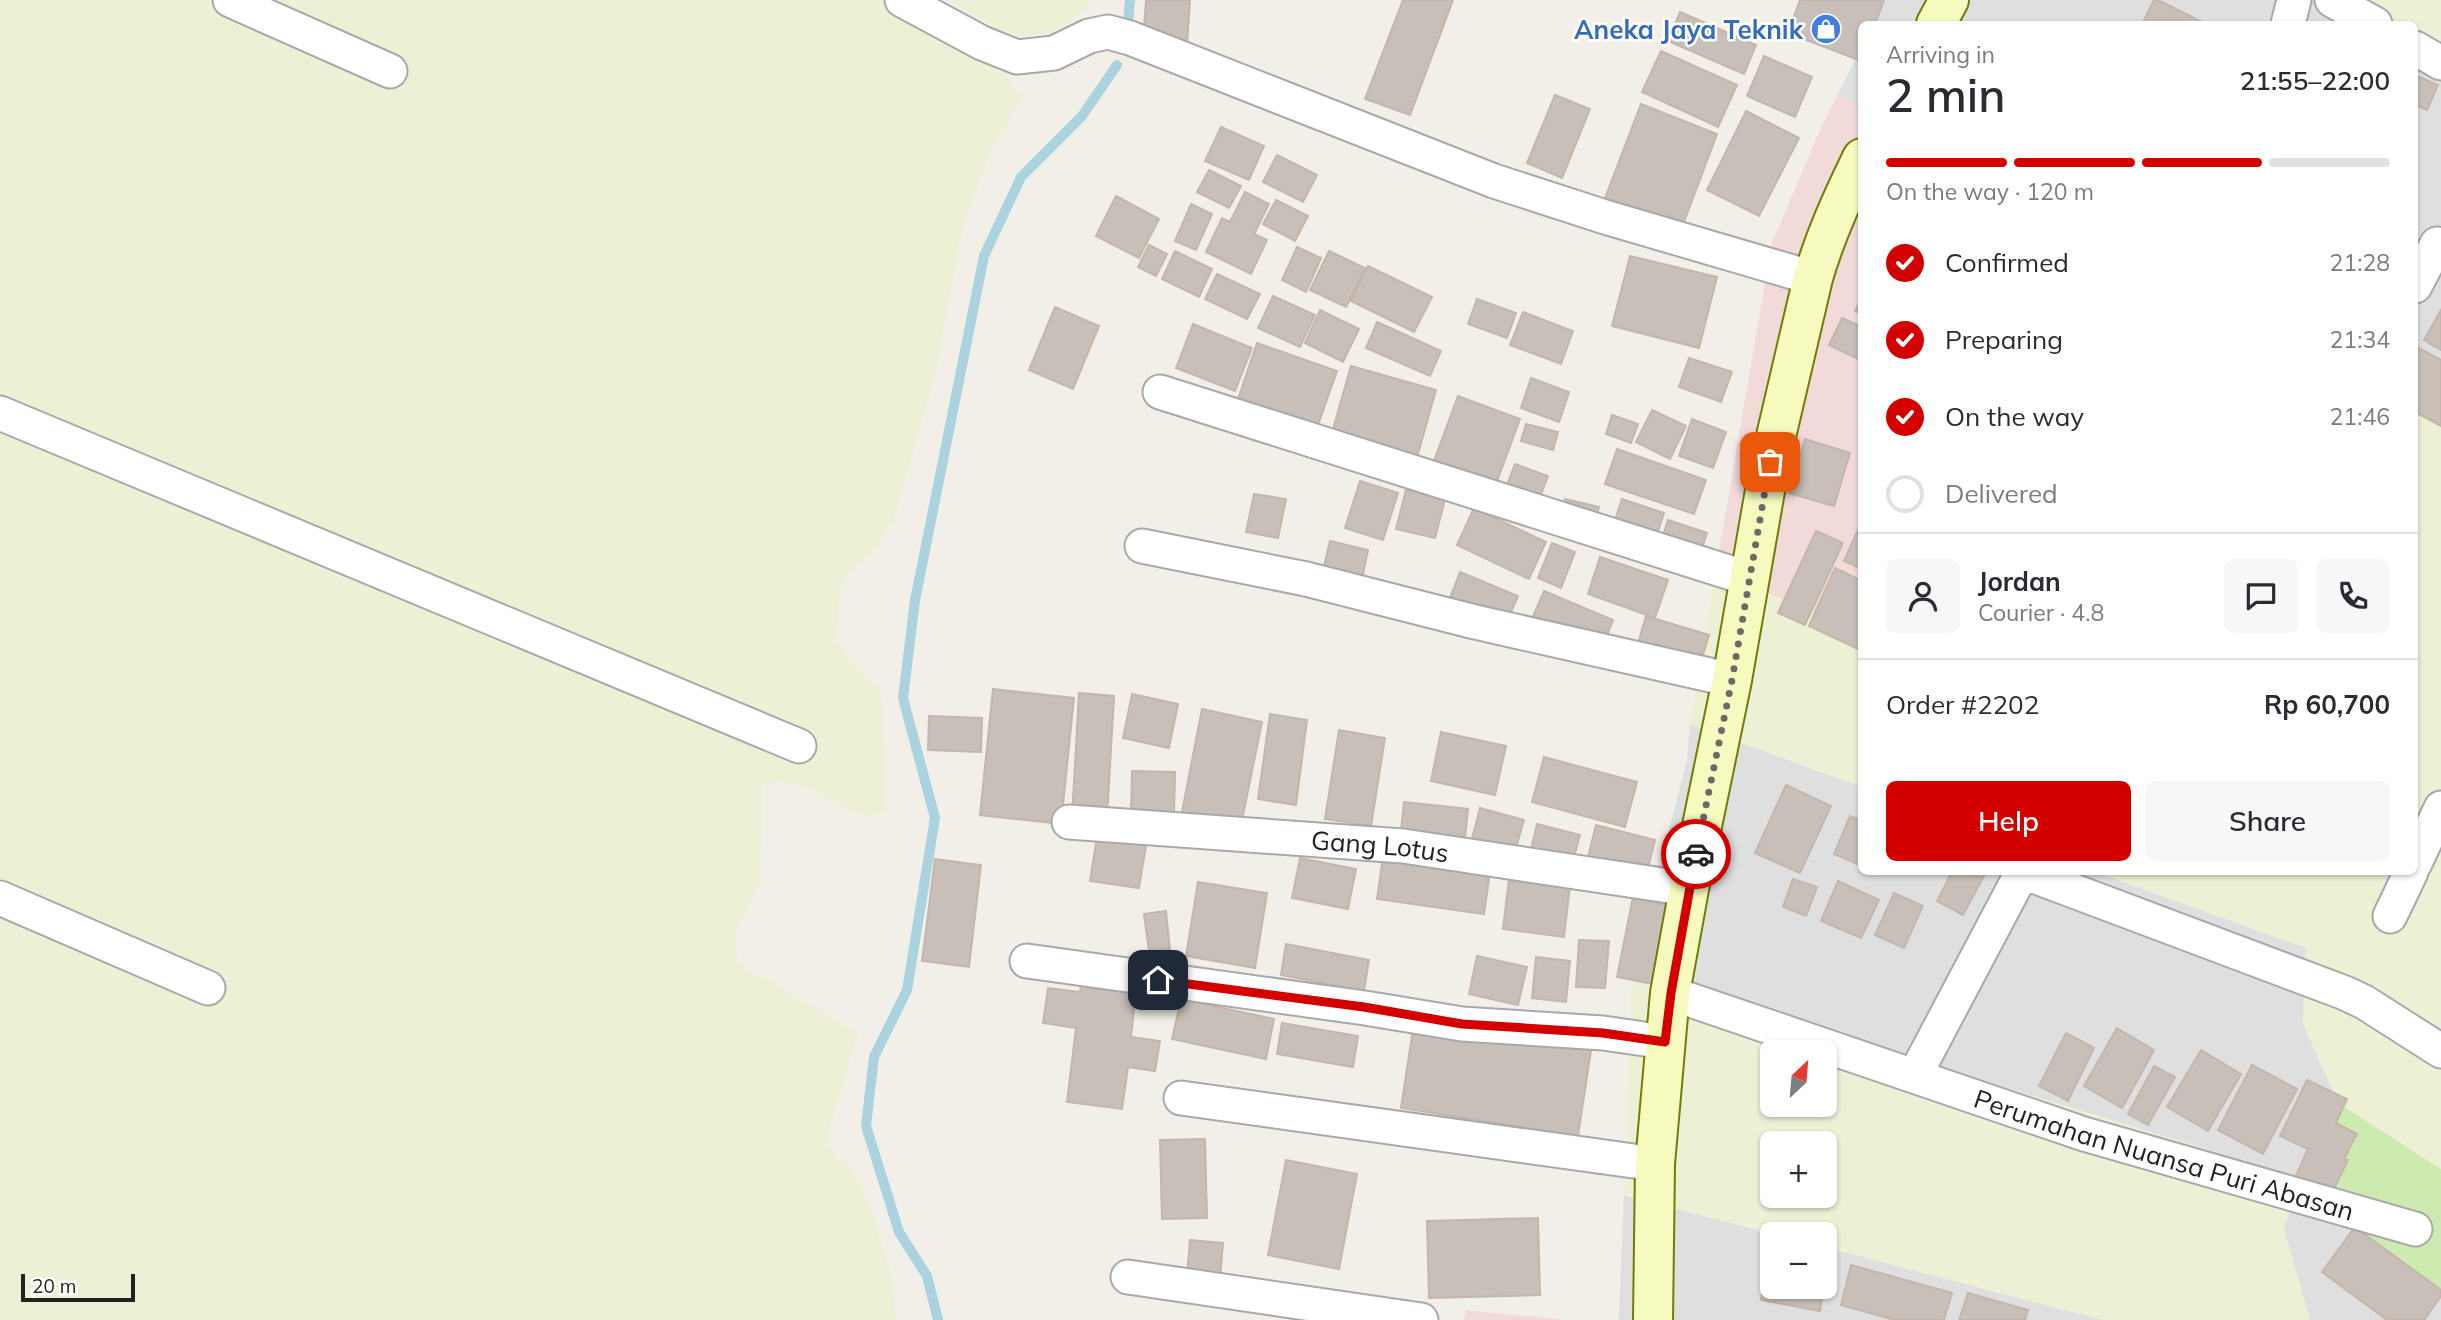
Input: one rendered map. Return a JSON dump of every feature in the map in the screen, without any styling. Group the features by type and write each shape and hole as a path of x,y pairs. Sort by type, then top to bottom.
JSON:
{"street":[{"path":"230,0 390,71"},
{"path":"902,0 982,43 1017,57 1054,53 1089,36 1108,32 1119,35 1494,181 1605,217 1813,278"},
{"path":"1938,21 1949,0"},
{"path":"2289,21 2294,0"},
{"path":"2332,0 2370,21"},
{"path":"2418,50 2441,63"},
{"path":"1653,1320 1655,1164 1665,1042 1689,889 1732,680 1770,462 1813,278 1836,214 1858,167"},
{"path":"2418,278 2431,241"},
{"path":"1160,392 1750,579"},
{"path":"0,413 799,746"},
{"path":"1142,546 1306,579 1475,622 1732,680"},
{"path":"2418,857 2441,808"},
{"name":"Gang Lotus","path":"1069,822 1403,846 1689,889"},
{"path":"2390,916 2410,875"},
{"path":"1915,1076 2017,882 2034,876 2345,993 2364,1002 2441,1051"},
{"path":"0,898 208,988"},
{"path":"1027,961 1364,1007 1462,1024 1603,1033 1665,1042"},
{"name":"Perumahan Nuansa Puri Abasan","path":"1671,993 2084,1134 2415,1229"},
{"path":"1181,1098 1655,1164"},
{"path":"1128,1277 1421,1320"}],"shaded area":[{"path":"1885,0 2321,0 2359,21 1874,21"},
{"path":"1858,54 1858,105 1838,94"},
{"path":"2418,56 2441,69 2441,402 2418,390"},
{"path":"1838,94 1858,105 1858,628 1715,574 1772,243"},
{"path":"1690,724 1858,786 1858,875 2104,875 2306,948 2303,1023 2338,1103 2441,1295 2441,1320 2310,1320 2284,1229 2301,1179 1632,973 1687,760"},
{"path":"1624,1195 1760,1231 1760,1299 1837,1299 1837,1250 2103,1320 1619,1320"},
{"path":"1465,1310 1567,1320 1464,1320"}],"green space":[{"path":"0,0 877,0 1004,74 1022,97 990,153 963,224 936,371 894,518 876,547 846,576 840,591 837,640 846,655 870,679 879,693 883,709 886,808 871,818 797,784 780,780 762,784 760,881 737,928 735,945 740,964 858,1033 829,1129 828,1146 838,1159 852,1169 868,1200 892,1277 896,1320 0,1320"},
{"path":"949,0 1091,0 1083,11 1055,31 1023,36 999,30"},
{"path":"2321,0 2441,0 2441,69 2418,56 2418,21 2359,21"},
{"path":"2418,390 2441,402 2441,1169 2338,1103 2303,1023 2306,948 2104,875 2418,875"},
{"path":"1715,574 1858,628 1858,786 1690,724"},
{"path":"1632,973 2301,1178 2284,1229 2310,1320 2103,1320 1837,1250 1837,1222 1760,1222 1760,1231 1624,1195"},
{"path":"2338,1103 2441,1169 2441,1295 2301,1178"}],"building":[{"path":"1146,0 1190,0 1187,45 1143,42"},
{"path":"1403,0 1453,0 1410,115 1365,99"},
{"name":"Aneka Jaya Teknik","path":"1800,0 1884,0 1876,21 1858,21 1858,60 1788,33"},
{"path":"2154,0 2158,0 2200,21 2144,21"},
{"path":"1680,12 1756,45 1744,74 1668,41"},
{"path":"1661,51 1737,85 1718,127 1642,92"},
{"path":"1764,56 1812,77 1795,117 1747,96"},
{"path":"2418,76 2438,85 2427,110 2418,106"},
{"path":"1555,95 1590,109 1562,178 1527,163"},
{"path":"1641,104 1717,134 1679,235 1602,206"},
{"path":"1746,111 1799,138 1759,216 1707,190"},
{"path":"1221,127 1264,146 1249,180 1205,161"},
{"path":"1277,155 1317,175 1303,202 1263,182"},
{"path":"1209,170 1241,186 1229,208 1197,192"},
{"path":"1245,192 1269,204 1254,234 1267,240 1251,274 1206,252 1222,218 1230,222"},
{"path":"1116,196 1159,219 1139,258 1096,236"},
{"path":"1276,200 1308,216 1295,241 1263,224"},
{"path":"1191,204 1212,214 1196,250 1175,241"},
{"path":"1149,245 1167,254 1156,276 1138,267"},
{"path":"1297,247 1321,258 1306,292 1282,280"},
{"path":"1175,251 1212,269 1199,297 1162,279"},
{"path":"1329,251 1365,268 1346,307 1310,290"},
{"path":"1630,256 1717,277 1699,348 1612,326"},
{"path":"1368,266 1432,297 1414,332 1351,301"},
{"path":"1217,274 1260,294 1247,319 1205,299"},
{"path":"1273,296 1315,315 1300,347 1258,328"},
{"path":"1477,299 1516,313 1507,338 1468,324"},
{"path":"1055,307 1099,326 1073,389 1029,370"},
{"path":"1320,310 1359,329 1343,362 1305,343"},
{"path":"2441,310 2441,350 2424,340"},
{"path":"1523,312 1573,331 1561,364 1510,345"},
{"path":"1842,318 1858,325 1858,359 1829,345"},
{"path":"1377,322 1441,351 1430,376 1366,348"},
{"path":"1193,324 1252,348 1235,391 1176,368"},
{"path":"1257,343 1337,371 1313,439 1234,411"},
{"path":"2419,348 2441,360 2441,426 2418,414"},
{"path":"1689,358 1732,372 1721,402 1679,387"},
{"path":"1351,366 1436,390 1416,461 1331,436"},
{"path":"1531,378 1569,392 1559,422 1521,408"},
{"path":"1458,396 1520,419 1493,492 1431,469"},
{"path":"1652,410 1686,426 1670,459 1636,442"},
{"path":"1612,415 1638,424 1631,443 1606,434"},
{"path":"1692,419 1726,432 1713,468 1679,456"},
{"path":"1526,424 1558,432 1553,450 1521,441"},
{"path":"1805,439 1850,453 1834,506 1789,493"},
{"path":"1617,449 1706,480 1694,514 1605,484"},
{"path":"1515,464 1548,476 1537,505 1504,493"},
{"path":"1360,481 1398,493 1383,540 1345,528"},
{"path":"1406,490 1445,499 1435,538 1396,529"},
{"path":"1254,494 1286,499 1278,538 1246,532"},
{"path":"1565,499 1599,507 1595,523 1561,515"},
{"path":"1622,499 1664,513 1655,540 1613,526"},
{"path":"1474,508 1546,542 1529,579 1457,545"},
{"path":"1668,520 1707,533 1698,560 1659,547"},
{"path":"1858,530 1858,567 1844,561"},
{"path":"1816,531 1843,543 1805,625 1778,613"},
{"path":"1330,541 1368,550 1362,579 1323,570"},
{"path":"1552,543 1575,552 1561,588 1538,578"},
{"path":"1600,557 1668,580 1655,618 1588,594"},
{"path":"1835,568 1858,579 1858,649 1809,626"},
{"path":"1460,572 1518,596 1507,621 1450,598"},
{"path":"1544,591 1613,620 1602,648 1532,619"},
{"path":"1646,616 1709,635 1699,668 1636,650"},
{"path":"993,689 1074,698 1061,824 980,815"},
{"path":"1079,693 1114,696 1107,818 1072,817"},
{"path":"1132,694 1178,704 1169,748 1123,738"},
{"path":"1202,709 1262,722 1240,830 1181,817"},
{"path":"1270,714 1307,720 1296,805 1258,799"},
{"path":"929,716 982,718 981,752 928,750"},
{"path":"1339,730 1385,738 1371,826 1325,819"},
{"path":"1441,732 1506,746 1495,795 1431,781"},
{"path":"1544,757 1637,782 1625,827 1532,802"},
{"path":"1132,771 1175,772 1174,814 1131,813"},
{"path":"1786,785 1831,806 1800,873 1755,853"},
{"path":"1404,802 1468,809 1464,848 1400,840"},
{"path":"1480,808 1524,820 1513,858 1470,846"},
{"path":"1850,816 1858,819 1858,864 1834,854"},
{"path":"1537,824 1580,835 1572,864 1530,854"},
{"path":"1596,825 1655,840 1646,876 1587,861"},
{"path":"1097,837 1146,845 1139,888 1090,881"},
{"path":"1383,857 1490,872 1484,914 1377,899"},
{"path":"1300,858 1356,869 1348,909 1292,898"},
{"path":"935,859 981,865 969,967 922,961"},
{"path":"1950,875 1984,875 1963,915 1937,901"},
{"path":"1509,879 1570,886 1564,937 1503,929"},
{"path":"1793,879 1817,887 1806,916 1783,907"},
{"path":"1838,881 1879,900 1861,938 1821,921"},
{"path":"1198,882 1267,893 1255,968 1186,956"},
{"path":"1894,893 1923,906 1904,948 1875,935"},
{"path":"1633,897 1668,905 1653,984 1617,977"},
{"path":"1166,911 1170,949 1149,951 1144,914"},
{"path":"1579,940 1609,941 1605,988 1576,987"},
{"path":"1286,944 1369,960 1364,991 1281,975"},
{"path":"1477,956 1527,967 1518,1005 1469,994"},
{"path":"1536,957 1570,961 1566,1002 1532,998"},
{"path":"1081,985 1136,992 1131,1037 1160,1041 1155,1071 1128,1067 1122,1109 1067,1102 1076,1028 1043,1023 1048,988 1080,992"},
{"path":"1181,999 1274,1019 1266,1059 1172,1039"},
{"path":"1282,1023 1358,1036 1353,1067 1277,1054"},
{"path":"1414,1023 1591,1050 1578,1136 1401,1108"},
{"path":"2117,1028 2154,1050 2122,1108 2084,1086"},
{"path":"2066,1033 2094,1048 2068,1101 2039,1086"},
{"path":"2201,1050 2241,1074 2208,1131 2167,1107"},
{"path":"2252,1065 2297,1089 2263,1154 2218,1130"},
{"path":"2154,1066 2175,1077 2148,1125 2128,1114"},
{"path":"2307,1080 2347,1099 2336,1123 2357,1134 2329,1199 2293,1182 2308,1149 2280,1136"},
{"path":"1205,1139 1207,1218 1162,1219 1160,1140"},
{"path":"1286,1160 1357,1174 1339,1269 1268,1255"},
{"path":"1538,1218 1540,1295 1429,1298 1427,1221"},
{"path":"2355,1227 2441,1290 2441,1296 2424,1320 2387,1320 2322,1272"},
{"path":"1190,1240 1223,1243 1220,1279 1187,1275"},
{"path":"1851,1265 1952,1293 1944,1320 1895,1320 1841,1305"},
{"path":"1968,1293 2028,1310 2025,1320 1959,1320"},
{"path":"1761,1299 1822,1299 1820,1311"}],"waterway":[{"path":"1128,22 1130,0"},
{"path":"938,1320 927,1276 899,1232 866,1126 874,1057 907,990 935,818 903,698 915,600 984,256 1021,177 1082,116 1117,65"}],"way so far":[{"path":"1696,854 1732,680 1770,462"}],"place":[{"name":"Aneka Jaya Teknik","path":"1826,29"}],"route":[{"path":"1158,980 1364,1007 1462,1024 1603,1033 1665,1042 1696,854"}]}
